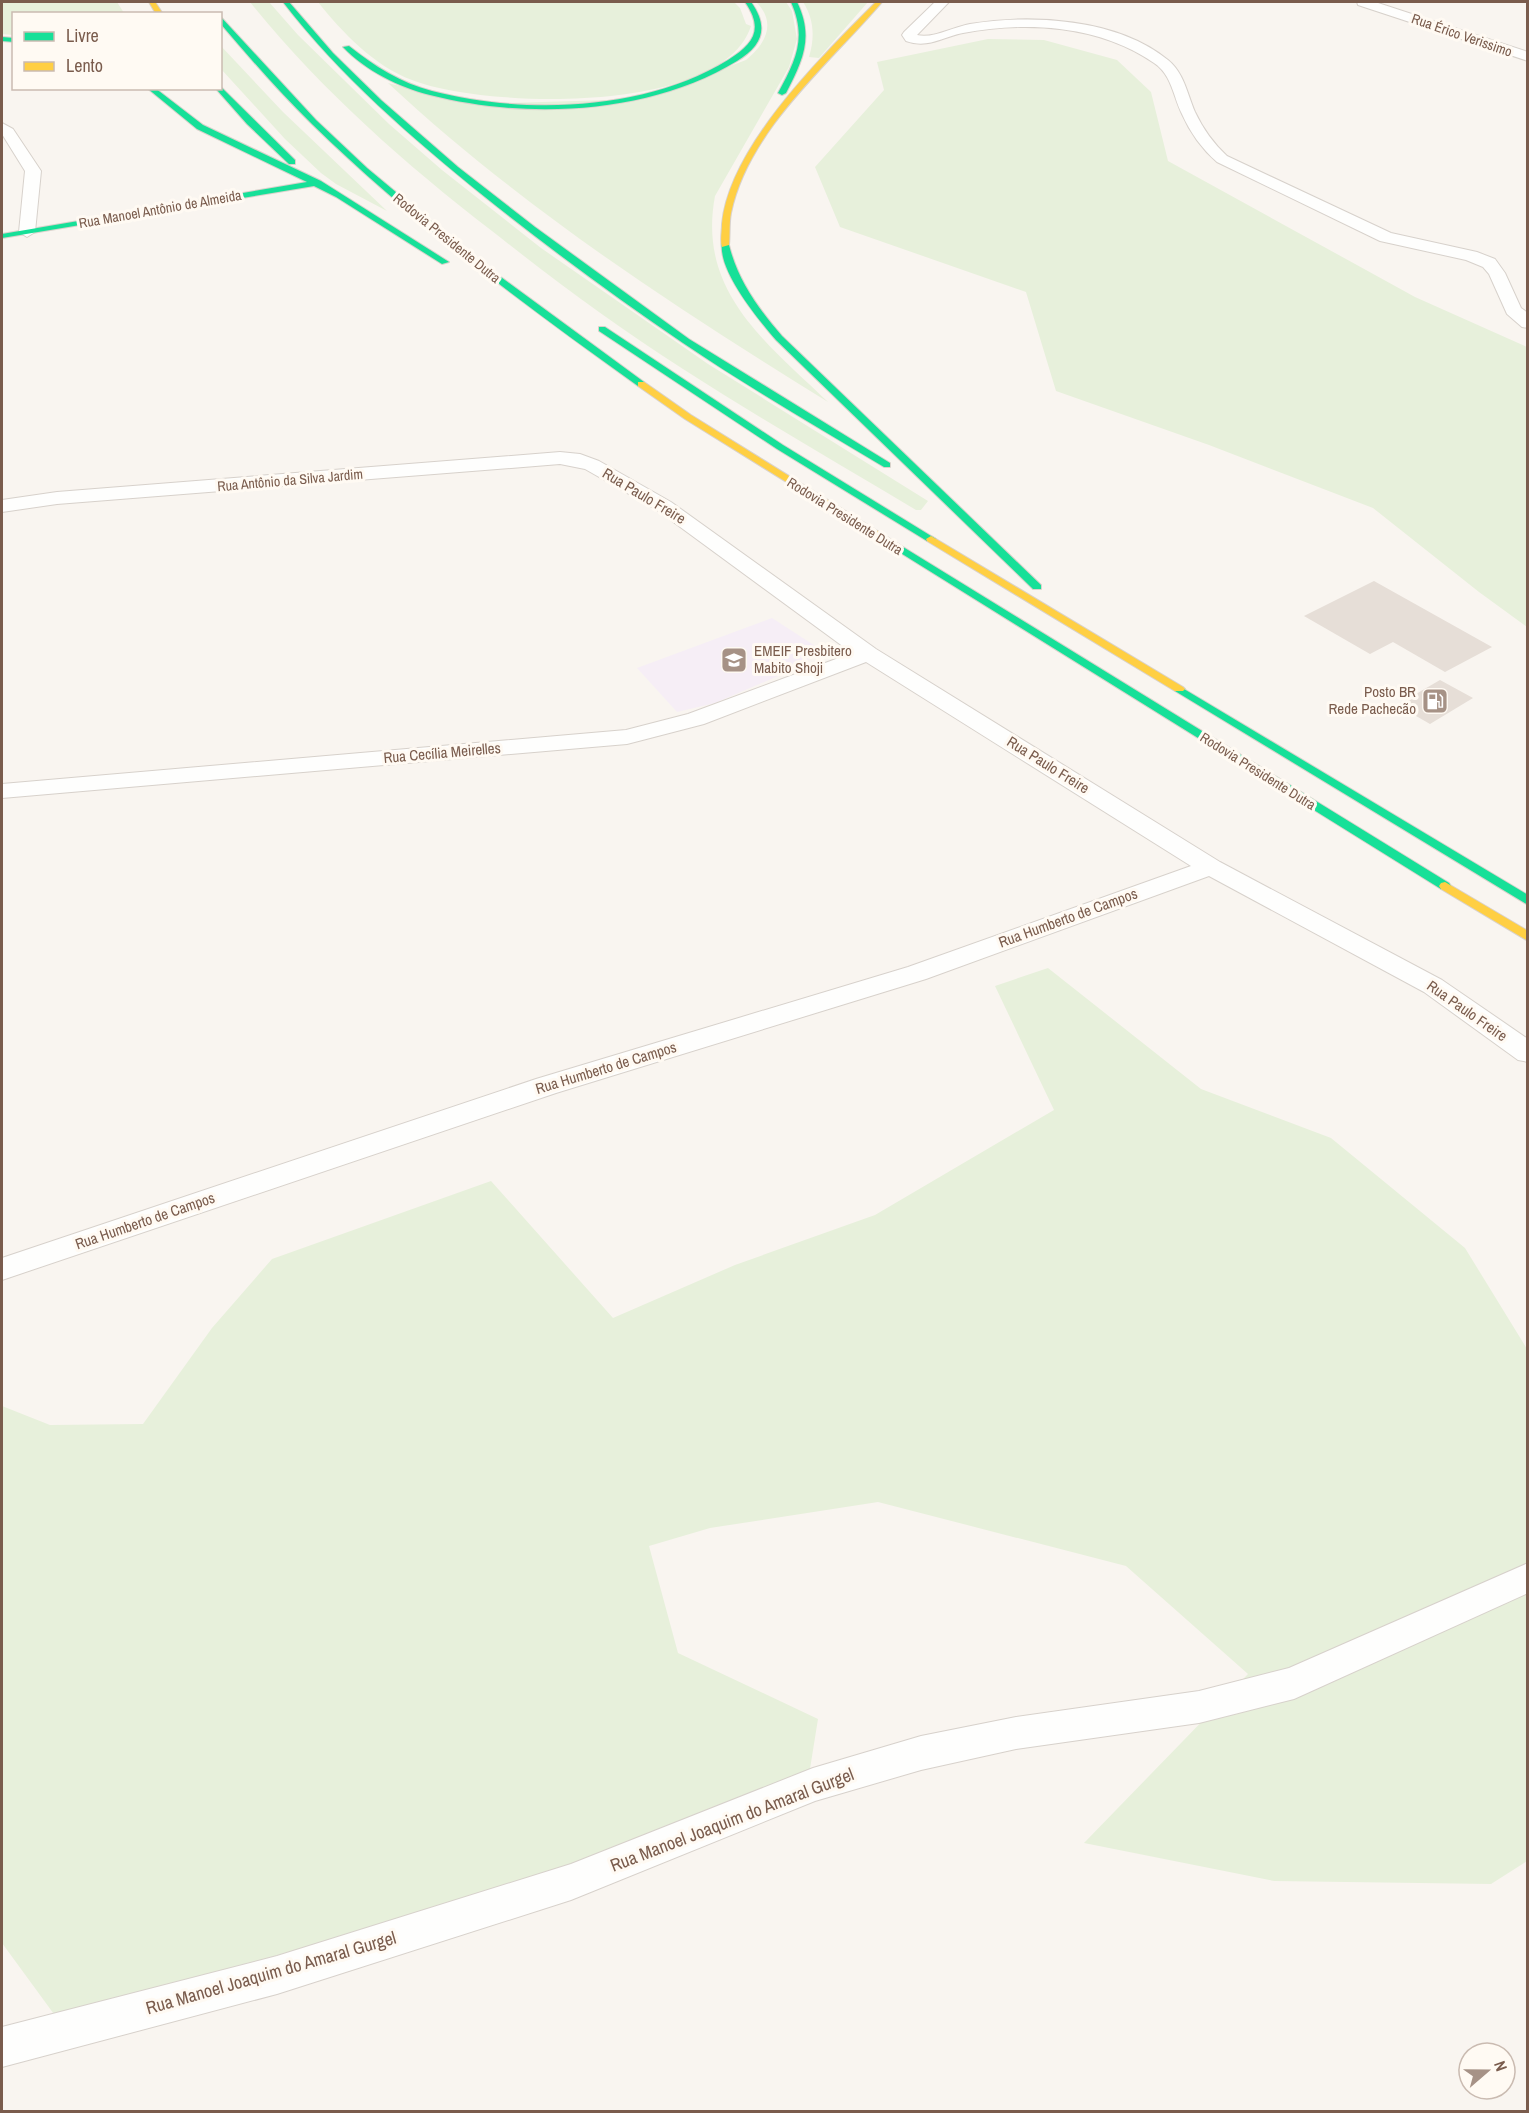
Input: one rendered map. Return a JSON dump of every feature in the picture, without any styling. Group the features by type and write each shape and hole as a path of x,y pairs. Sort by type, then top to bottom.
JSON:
{"main road":[{"path":"286,2 321,46 366,92 418,139 534,232 687,341 945,500"},
{"path":"294,2 373,70 393,80 434,94 512,104 541,105 600,102 634,97 680,87 717,73 744,55 760,36 760,18 748,2"},
{"path":"759,144 775,105 795,70 805,40 805,28 794,2"},
{"path":"879,2 804,84 746,165 725,210 724,231 728,255 740,285 759,317 791,351 1040,589 1234,721"},
{"name":"Rodovia Presidente Dutra","path":"222,19 252,57 313,120 398,199 526,303 688,417 1527,937"},
{"path":"153,90 219,138 318,183 399,231 457,270"},
{"path":"222,90 287,158 318,183"},
{"name":"Rua Manoel Antônio de Almeida","path":"2,236 318,183"},
{"path":"516,310 556,338 688,417"},
{"name":"Rodovia Presidente Dutra","path":"593,322 780,447 1527,901"},
{"path":"1433,843 1527,887"}],"street":[{"path":"942,2 909,35 916,40 930,40 972,28 1041,24 1077,27 1143,50 1173,71 1188,113 1210,148 1222,159 1386,237 1471,256 1489,263 1497,273 1513,310 1527,323"},
{"name":"Rua Érico Verissimo","path":"1363,2 1527,57"},
{"path":"2,128 8,132 33,171 27,232"},
{"name":"Rua Antônio da Silva Jardim","path":"2,506 69,497 560,458 580,460"},
{"name":"Rua Paulo Freire","path":"580,460 664,506 868,654 1211,867 1433,986 1527,1053"},
{"name":"Rua Cecília Meirelles","path":"2,791 627,737 696,720 868,654"},
{"name":"Rua Humberto de Campos","path":"2,1269 546,1086 917,973 1211,867"},
{"name":"Rua Manoel Joaquim do Amaral Gurgel","path":"2,2047 277,1975 571,1882 813,1785 921,1753 1016,1733 1198,1707 1294,1683 1527,1577"}],"shaded area":[{"name":"EMEIF Presbitero Mabito Shoji","path":"772,618 823,651 783,674 715,703 677,712 637,668"}],"green space":[{"path":"2,2 117,2 123,12 12,12 12,35 2,34"},
{"path":"250,2 269,2 298,35 389,124 442,170 541,248 708,364 928,501 921,510 916,510 712,387 586,303 459,205 395,152 305,65"},
{"path":"318,2 734,2 740,8 746,24 751,26 731,55 696,76 650,90 597,97 543,99 491,96 446,89 398,74 360,47 337,25"},
{"path":"756,2 786,2 792,11 797,39 789,67 715,196 712,230 716,260 726,288 760,336 828,402 713,330 600,253 491,172 388,83 471,104 643,99 746,60 753,54 763,40 767,25 766,17"},
{"path":"803,2 868,2 819,58 809,57 812,28"},
{"path":"988,39 1044,40 1117,60 1151,92 1168,161 1415,297 1527,347 1527,627 1373,508 1209,445 1056,391 1026,292 840,227 815,167 884,90 877,62"},
{"path":"222,47 283,112 387,211 336,184 285,139 222,70"},
{"path":"1048,968 1201,1089 1331,1138 1465,1248 1527,1349 1527,1861 1491,1884 1274,1881 1084,1843 1248,1674 1126,1566 878,1502 710,1528 649,1546 678,1653 818,1719 809,1775 708,1809 435,1928 59,2021 2,1943 2,1406 50,1425 143,1424 212,1328 272,1259 491,1181 613,1318 735,1265 875,1215 1054,1110 995,986"}],"building":[{"path":"1374,581 1492,647 1445,672 1393,642 1370,654 1304,616"},
{"name":"Posto BR Rede Pachecão","path":"1440,680 1473,698 1430,724 1397,705"}],"traffic: fast":[{"path":"286,2 308,29 378,102 455,168 532,229 686,341 887,465"},
{"path":"347,47 388,76 434,94 510,105 593,104 634,99 674,89 710,74 742,55 754,43 758,30 757,17 748,2"},
{"path":"782,93 802,48 803,26 794,2"},
{"path":"222,20 265,71 314,122 418,216 472,260 641,384"},
{"path":"2,39 12,40"},
{"path":"153,90 200,127 339,195 445,262"},
{"path":"222,90 250,122 292,162"},
{"path":"2,236 318,183"},
{"path":"725,245 728,259 739,284 761,317 779,338 1037,587"},
{"path":"602,329 780,447 931,539"},
{"path":"895,545 1445,886"},
{"path":"1179,689 1528,901"}],"traffic: slow":[{"path":"152,2 159,12"},
{"path":"725,245 727,213 739,180 756,146 805,82 879,2"},
{"path":"641,384 688,417 895,545"},
{"path":"931,539 1179,689"},
{"path":"1445,886 1528,937"}],"place":[{"name":"EMEIF Presbitero Mabito Shoji","path":"734,660"},
{"name":"Posto BR Rede Pachecão","path":"1435,701"}]}
